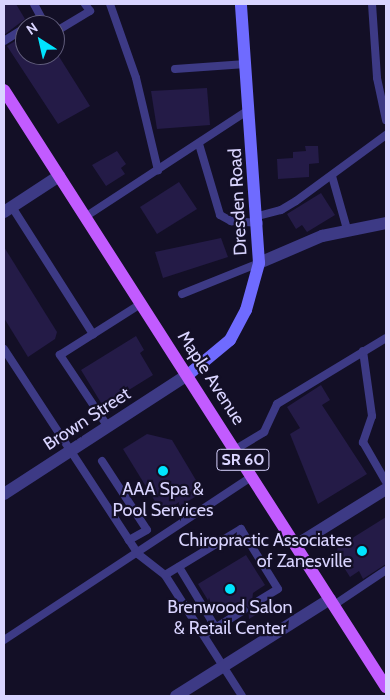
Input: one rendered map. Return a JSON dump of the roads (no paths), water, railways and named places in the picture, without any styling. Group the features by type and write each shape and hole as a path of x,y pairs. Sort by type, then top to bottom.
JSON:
{"main road":[{"name":"Maple Avenue","path":"4,90 189,374 386,687"}],"street":[{"name":"Dresden Road","path":"189,374 230,340 249,303 259,263 259,219 241,4"},
{"path":"8,209 59,176"},
{"path":"259,263 347,229 386,223"},
{"name":"Brown Street","path":"4,494 189,374"},
{"path":"296,545 386,489"},
{"path":"176,696 332,602"}],"lane":[{"path":"65,26 90,11 85,4"},
{"path":"110,4 136,78 158,170"},
{"path":"372,4 377,78 386,120"},
{"path":"4,41 15,34"},
{"path":"175,69 246,64"},
{"path":"85,217 250,109"},
{"path":"199,144 220,215 232,221 259,219 281,210 332,176 386,135"},
{"path":"332,176 347,229"},
{"path":"8,209 93,334"},
{"path":"182,294 259,263"},
{"path":"108,427 60,355 142,303"},
{"path":"236,449 264,432 277,404 386,338"},
{"path":"4,351 138,554 165,575 242,696"},
{"path":"363,351 372,416 362,442 386,482"},
{"path":"102,461 147,530 129,540"},
{"path":"4,640 138,554 253,476"},
{"path":"165,575 241,529 278,589 258,601"},
{"path":"179,567 216,628"},
{"path":"332,602 386,570"},
{"path":"204,635 244,610"}],"place":[{"name":"AAA Spa & Pool Services","path":"163,471"},
{"name":"Chiropractic Associates of Zanesville","path":"362,551"},
{"name":"Brenwood Salon & Retail Center","path":"230,589"}]}
